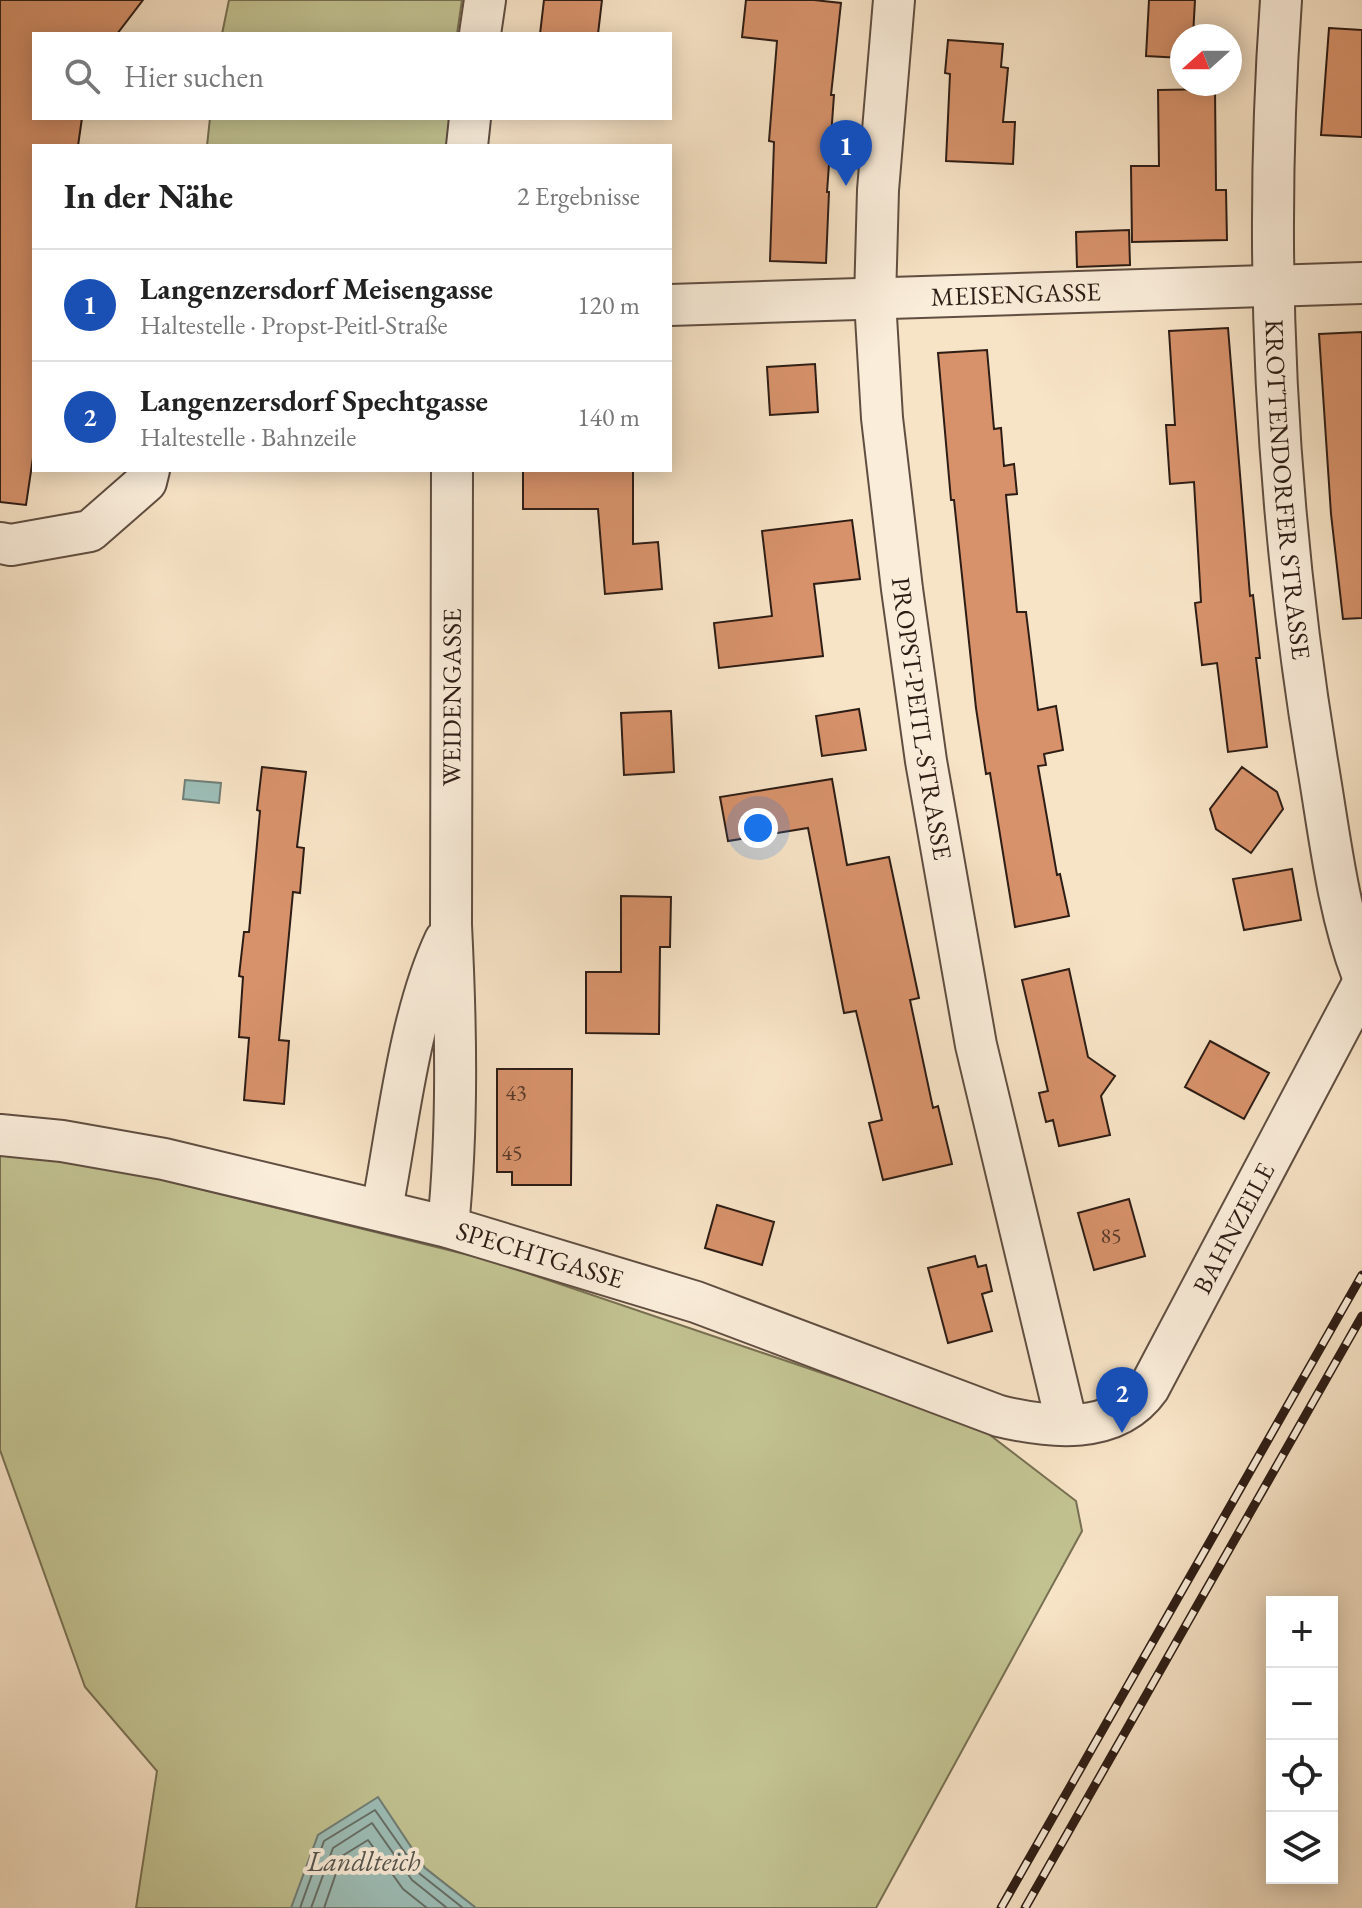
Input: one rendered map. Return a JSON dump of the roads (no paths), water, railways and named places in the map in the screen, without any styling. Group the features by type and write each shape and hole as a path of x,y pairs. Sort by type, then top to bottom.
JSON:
{"street":[{"path":"480,32 485,0"},
{"name":"PROPST-PEITL-STRASSE","path":"894,0 878,190 875,300 882,418 902,589 953,925 979,1060 1067,1425"},
{"name":"KROTTENDORFER STRASSE","path":"1281,0 1273,159 1273,286 1281,443 1310,720 1331,846 1353,951 1362,974"},
{"path":"467,144 470,120"},
{"name":"MEISENGASSE","path":"672,305 1362,283"},
{"path":"0,543 11,545 90,531 146,482 148,472"},
{"name":"WEIDENGASSE","path":"448,1227 453,1141 454,988 451,925 452,472"},
{"name":"WEIDENGASSE","path":"382,1209 431,969 451,925"},
{"name":"BAHNZEILE","path":"1067,1425 1115,1416 1133,1406 1149,1388 1362,985"},
{"name":"SPECHTGASSE","path":"0,1135 62,1141 164,1159 382,1209 696,1302 999,1416 1032,1424 1067,1425"}],"water":[{"path":"185,780 221,783 219,803 183,799"},
{"name":"Landlteich","path":"378,1797 425,1868 476,1908 291,1908 318,1835"}],"railway":[{"path":"1001,1908 1362,1275"},
{"path":"1025,1908 1362,1316"}],"place":[{"name":"Langenzersdorf Meisengasse","path":"846,186"},
{"name":"Langenzersdorf Spechtgasse","path":"1122,1433"}]}
